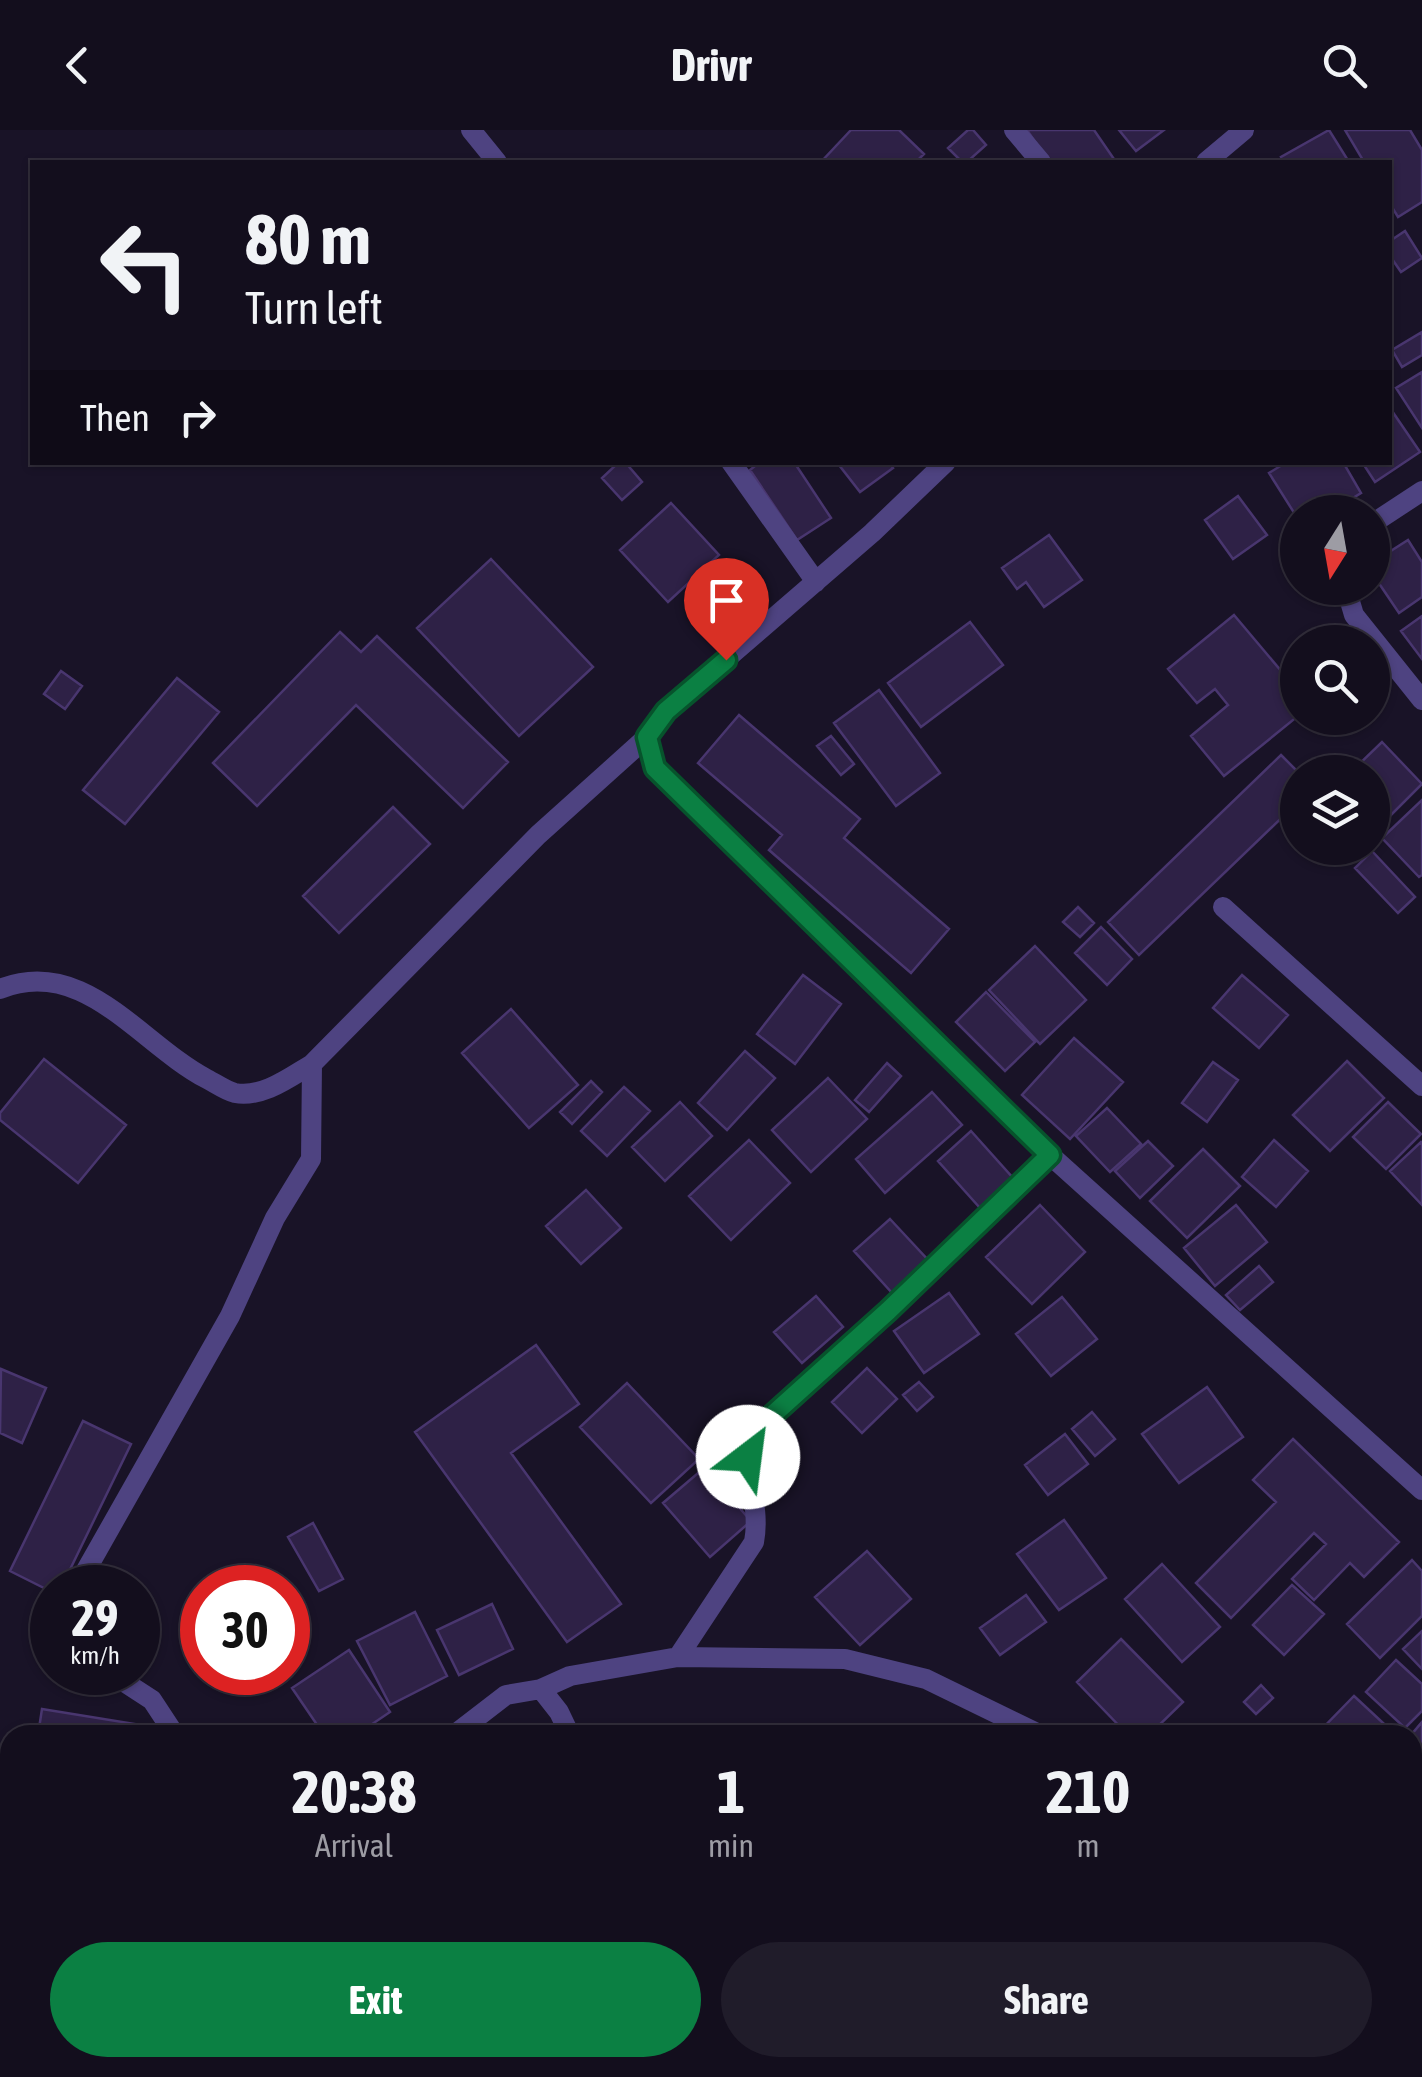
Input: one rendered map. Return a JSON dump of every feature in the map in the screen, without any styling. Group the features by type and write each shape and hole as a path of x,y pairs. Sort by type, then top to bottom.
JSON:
{"street":[{"path":"471,130 496,160"},
{"path":"1014,130 1038,160"},
{"path":"1208,160 1244,130"},
{"path":"733,465 816,582"},
{"path":"0,990 19,982 56,981 95,997 190,1070 235,1093 270,1090 312,1064 538,834 647,737 666,711 816,582 943,465"},
{"path":"1390,512 1422,491"},
{"path":"1351,605 1354,615 1422,700"},
{"path":"647,737 655,768 1050,1155 1422,1490"},
{"path":"1224,907 1422,1086"},
{"path":"89,1565 230,1316 275,1218 311,1159 312,1064"},
{"path":"678,1657 754,1542 758,1520 748,1457 758,1428 888,1311 1050,1155"},
{"path":"467,1725 506,1695 540,1689 570,1676 678,1657 846,1659 926,1679 1020,1725"},
{"path":"540,1689 565,1725"},
{"path":"144,1695 168,1725"}],"building":[{"path":"851,130 899,130 924,154 918,160 823,160"},
{"path":"968,130 973,130 986,145 969,160 960,160 948,148"},
{"path":"1027,130 1094,130 1115,160 1048,160"},
{"path":"1119,130 1164,130 1136,151"},
{"path":"1329,130 1348,160 1283,160 1281,157"},
{"path":"1345,130 1410,130 1422,150 1422,202 1398,217 1392,207 1392,160 1363,160"},
{"path":"1405,231 1422,258 1401,272 1392,259 1392,240"},
{"path":"1422,332 1422,355 1402,367 1392,350"},
{"path":"1422,372 1422,428 1396,388"},
{"path":"1392,411 1420,452 1375,482 1364,465 1392,465"},
{"path":"616,465 628,465 642,482 622,500 602,478"},
{"path":"756,465 796,465 831,518 797,540 750,470"},
{"path":"839,465 893,468 860,492"},
{"path":"1282,465 1345,465 1361,493 1358,495 1283,495 1269,473"},
{"path":"1238,496 1267,535 1233,559 1205,520"},
{"path":"671,503 719,555 668,602 620,550"},
{"path":"1049,535 1082,580 1044,607 1026,582 1017,589 1002,568"},
{"path":"1408,540 1422,562 1422,597 1399,613 1390,600 1390,552"},
{"path":"491,559 593,667 519,736 417,628"},
{"path":"1234,615 1280,670 1280,731 1224,776 1191,736 1228,705 1215,689 1197,703 1168,669"},
{"path":"1422,616 1422,659 1401,631"},
{"path":"970,622 1003,665 921,727 888,683"},
{"path":"340,632 361,652 377,636 508,762 463,808 356,705 257,806 213,763"},
{"path":"61,671 82,686 65,709 44,694"},
{"path":"177,678 219,712 125,824 83,790"},
{"path":"879,690 940,773 896,806 834,723"},
{"path":"739,715 860,819 844,838 949,929 911,973 769,850 782,835 698,763"},
{"path":"831,736 854,764 841,775 817,746"},
{"path":"1382,742 1422,784 1390,816 1390,755 1369,755"},
{"path":"1280,756 1280,819 1139,955 1108,922"},
{"path":"1422,800 1422,875 1419,877 1390,846 1390,830"},
{"path":"393,807 430,844 339,933 303,896"},
{"path":"1385,865 1415,897 1398,913 1355,868"},
{"path":"1078,907 1094,923 1080,937 1063,922"},
{"path":"1101,927 1132,959 1107,985 1075,953"},
{"path":"1035,946 1086,1000 1040,1044 989,990"},
{"path":"803,975 841,1004 795,1064 757,1034"},
{"path":"1242,975 1288,1015 1259,1048 1213,1008"},
{"path":"986,992 1035,1042 1005,1071 956,1022"},
{"path":"511,1009 578,1085 529,1128 462,1053"},
{"path":"1074,1038 1123,1082 1070,1139 1022,1095"},
{"path":"745,1051 775,1078 727,1130 698,1103"},
{"path":"44,1059 126,1125 78,1183 0,1120 0,1113"},
{"path":"1347,1061 1384,1098 1330,1151 1293,1115"},
{"path":"1213,1062 1238,1080 1207,1122 1182,1103"},
{"path":"887,1063 901,1076 869,1112 855,1100"},
{"path":"828,1078 867,1119 811,1172 772,1130"},
{"path":"591,1081 602,1092 572,1124 560,1112"},
{"path":"624,1087 650,1111 607,1156 581,1131"},
{"path":"932,1092 962,1125 885,1193 856,1159"},
{"path":"680,1102 712,1136 665,1181 632,1147"},
{"path":"1388,1102 1421,1134 1386,1169 1353,1137"},
{"path":"1107,1108 1141,1144 1110,1172 1076,1136"},
{"path":"971,1131 1013,1178 980,1208 938,1161"},
{"path":"749,1140 790,1183 731,1240 689,1196"},
{"path":"1274,1140 1308,1171 1276,1207 1242,1177"},
{"path":"1148,1141 1173,1166 1140,1198 1115,1171"},
{"path":"1422,1143 1422,1205 1390,1171"},
{"path":"1203,1149 1240,1186 1187,1238 1150,1201"},
{"path":"586,1190 621,1228 581,1264 546,1226"},
{"path":"1040,1205 1085,1252 1032,1304 986,1257"},
{"path":"1236,1205 1267,1242 1215,1286 1184,1248"},
{"path":"890,1219 929,1261 893,1294 854,1251"},
{"path":"1259,1266 1273,1282 1240,1310 1226,1295"},
{"path":"949,1293 979,1334 924,1373 894,1331"},
{"path":"816,1296 843,1327 802,1363 774,1332"},
{"path":"1062,1297 1097,1339 1051,1376 1016,1334"},
{"path":"536,1345 579,1404 511,1453 621,1604 567,1642 415,1432"},
{"path":"867,1368 897,1399 862,1433 832,1402"},
{"path":"1,1369 46,1388 22,1443 0,1433"},
{"path":"919,1382 933,1397 917,1411 903,1395"},
{"path":"627,1383 699,1459 651,1503 580,1427"},
{"path":"1207,1387 1243,1437 1179,1483 1142,1434"},
{"path":"1092,1412 1115,1439 1095,1456 1072,1429"},
{"path":"83,1421 131,1444 72,1565 30,1565 30,1581 10,1571"},
{"path":"1065,1434 1088,1464 1048,1495 1025,1465"},
{"path":"1293,1439 1399,1542 1364,1577 1350,1563 1314,1600 1292,1579 1326,1544 1314,1533 1231,1618 1196,1583 1276,1502 1253,1480"},
{"path":"704,1468 751,1521 710,1557 663,1503"},
{"path":"1064,1520 1106,1578 1059,1610 1017,1554"},
{"path":"313,1523 343,1579 319,1591 310,1575 310,1565 304,1565 288,1537"},
{"path":"867,1551 911,1599 860,1645 815,1597"},
{"path":"1412,1560 1422,1571 1422,1616 1380,1658 1347,1624"},
{"path":"1162,1564 1220,1627 1182,1662 1125,1599"},
{"path":"1292,1585 1324,1614 1284,1655 1253,1625"},
{"path":"1026,1595 1046,1622 1000,1655 980,1628"},
{"path":"492,1604 513,1649 459,1675 437,1630"},
{"path":"415,1612 447,1676 390,1705 357,1641"},
{"path":"1422,1631 1422,1669 1403,1649"},
{"path":"1121,1639 1183,1702 1159,1725 1118,1725 1077,1682"},
{"path":"349,1650 390,1712 371,1725 317,1725 297,1695 310,1695 310,1676"},
{"path":"1396,1660 1422,1684 1422,1711 1408,1725 1402,1725 1366,1692"},
{"path":"1261,1685 1273,1698 1256,1714 1244,1702"},
{"path":"1354,1696 1385,1725 1326,1725"},
{"path":"42,1709 141,1725 40,1725"}],"route":[{"path":"726,660 666,711 647,737 655,768 1050,1155 888,1311 758,1428 748,1457"}]}
